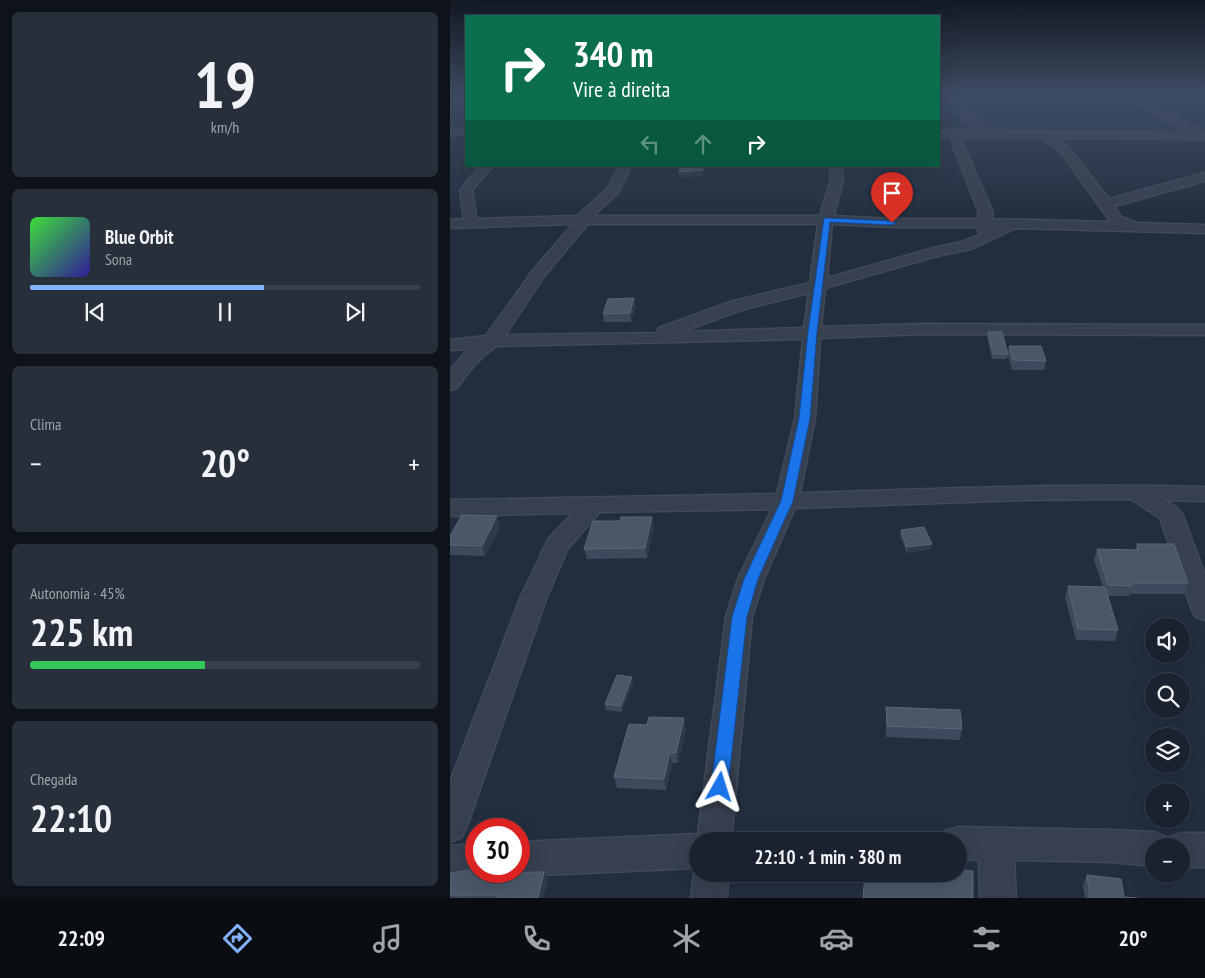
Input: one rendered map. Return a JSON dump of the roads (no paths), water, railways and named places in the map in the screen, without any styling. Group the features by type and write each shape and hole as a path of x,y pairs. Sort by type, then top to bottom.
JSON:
{"street":[{"path":"647,338 739,305 758,302 939,251 966,246 982,240 986,213 955,137"},
{"path":"1047,137 1060,145 1106,204 1114,223"},
{"path":"486,167 466,190 460,223 584,215 602,220 826,220 985,229 1030,224 1114,223 1134,227 1205,229"},
{"path":"450,384 461,367 476,352 492,341 539,272 583,222 584,215 613,190 624,167"},
{"path":"715,832 739,617 751,579 787,501 805,418 812,332 826,220 837,179 831,167"},
{"path":"1106,204 1205,177"},
{"path":"450,345 492,341 647,338 923,328 1205,330"},
{"path":"1136,492 1170,514 1205,610"},
{"path":"450,508 787,501 1024,493 1195,493"},
{"path":"1170,514 1195,493"},
{"path":"450,826 533,598 558,544 596,504"},
{"path":"967,843 1145,849"},
{"path":"996,844 998,898"},
{"path":"1190,850 1205,850"},
{"path":"530,859 689,851"},
{"path":"450,862 465,861"},
{"path":"709,898 710,882"}]}
